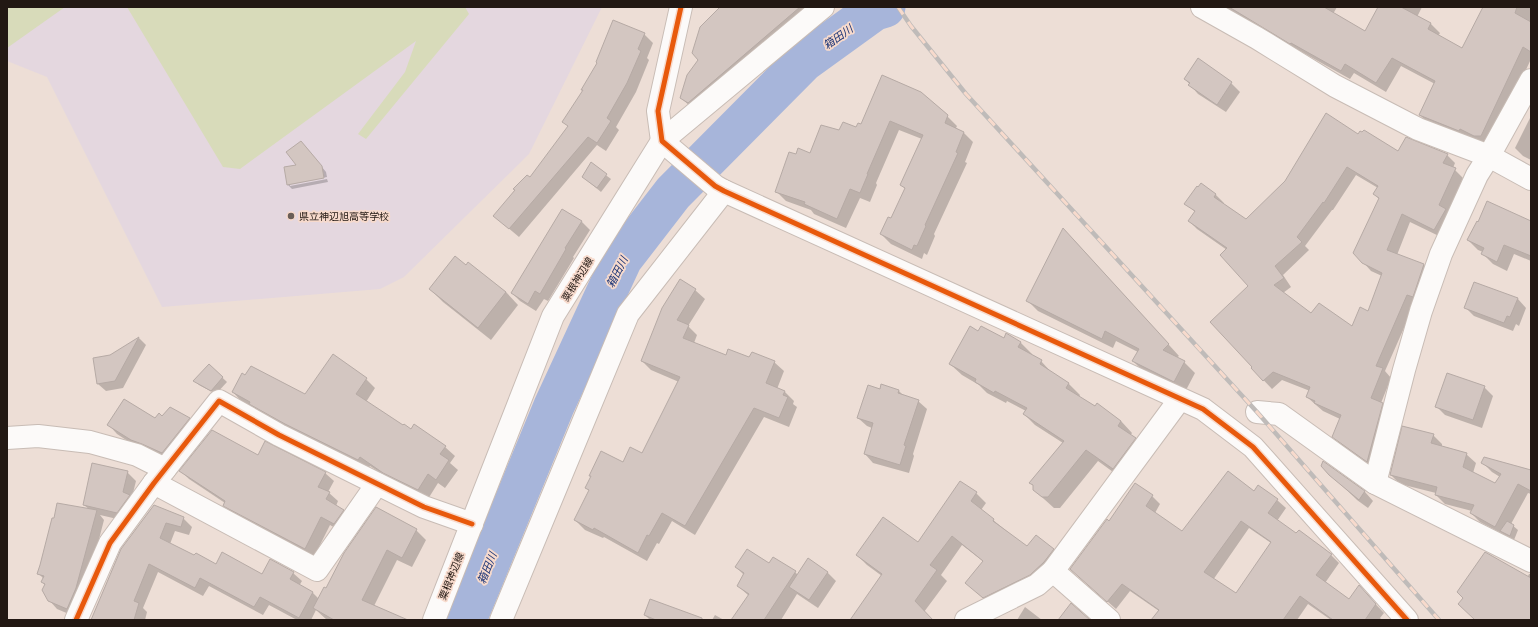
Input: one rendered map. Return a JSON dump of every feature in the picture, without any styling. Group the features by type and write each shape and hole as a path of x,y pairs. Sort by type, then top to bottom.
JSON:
{"street":[{"path":"681,7 658,111 666,144 720,188 1203,409 1253,447 1407,620"},
{"name":"粟根神辺線","path":"434,620 553,316 666,144 823,7"},
{"path":"1202,7 1257,38 1335,86 1418,129 1489,156 1531,179"},
{"path":"1376,483 1404,370 1421,311 1440,254 1477,175 1531,80"},
{"path":"501,620 628,314 720,188"},
{"path":"966,620 1037,585 1053,572 1180,399"},
{"path":"76,620 110,543 219,401 279,435 424,507 472,524"},
{"path":"1256,412 1279,414 1376,483 1531,561"},
{"path":"7,438 38,436 90,442 137,455 160,476 317,570 377,484"},
{"path":"1053,572 1109,620"}],"shaded area":[{"name":"県立神辺旭高等学校","path":"7,7 602,7 529,154 404,277 380,289 162,307 47,77 7,61"}],"green space":[{"path":"7,7 65,7 7,48"},
{"path":"127,7 465,7 469,14 366,139 358,134 405,72 416,41 240,169 223,167"}],"building":[{"path":"720,7 800,7 688,103 680,98 687,75 698,60 692,53 700,27"},
{"path":"1229,7 1324,7 1365,31 1378,7 1401,7 1431,23 1428,29 1462,48 1483,7 1517,7 1515,13 1531,22 1531,52 1523,47 1481,136 1474,136 1460,129 1459,131 1419,115 1435,81 1392,58 1376,83 1345,64 1341,71 1291,43 1290,44"},
{"path":"613,20 645,33 638,49 641,51 627,83 607,118 611,121 597,143 588,137 509,229 493,216 515,190 513,189 527,175 530,177 568,126 562,122 583,90 581,90 597,63 596,62"},
{"path":"1198,58 1232,82 1217,105 1188,85 1190,83 1184,79"},
{"path":"882,75 921,92 948,115 945,123 964,132 956,152 958,153 925,225 926,226 917,246 914,245 912,250 880,234 888,217 891,218 905,188 900,185 923,135 890,121 860,193 850,189 837,219 804,204 805,202 775,192 789,152 796,154 798,148 810,153 821,125 839,130 843,122 856,127 858,123 861,124"},
{"path":"1326,113 1358,134 1360,131 1362,132 1364,130 1398,151 1406,137 1448,154 1443,163 1456,168 1439,205 1446,209 1434,230 1402,214 1387,250 1424,264 1413,297 1407,295 1376,366 1383,368 1371,398 1383,403 1367,462 1332,437 1341,415 1314,403 1315,401 1306,397 1310,387 1273,372 1263,381 1210,322 1248,286 1220,255 1227,248 1188,221 1195,211 1184,204 1197,186 1198,187 1201,183 1216,194 1214,197 1246,219 1285,181","holes":["1347,167 1378,186 1373,194 1379,198 1353,253 1362,263 1382,273 1368,311 1360,307 1352,326 1319,303 1311,313 1274,285 1284,278 1275,266 1302,242 1297,237 1323,202 1324,203"]},
{"path":"301,141 322,166 324,178 287,185 284,167 296,165 286,152"},
{"path":"591,162 607,174 597,188 582,177"},
{"path":"1487,201 1531,221 1531,256 1504,245 1497,262 1481,254 1484,248 1467,240 1477,221 1478,222"},
{"path":"562,209 582,221 565,248 566,249 540,294 535,291 528,304 511,293"},
{"path":"1063,228 1169,344 1163,350 1185,361 1174,382 1132,361 1139,349 1105,331 1102,339 1026,301"},
{"path":"455,256 466,265 468,262 506,292 478,328 429,289"},
{"path":"680,279 696,289 677,320 689,325 683,338 726,355 728,349 749,357 752,352 775,361 766,383 785,391 783,395 788,397 779,418 754,408 685,526 662,513 649,536 647,535 638,553 594,528 593,530 574,520 589,490 585,488 601,451 623,462 630,447 642,453 680,377 641,361 662,308"},
{"path":"1474,282 1518,298 1510,317 1507,316 1504,323 1464,308"},
{"path":"970,326 978,331 981,326 1004,338 1006,333 1021,342 1018,347 1042,360 1040,364 1069,383 1066,388 1095,406 1097,403 1121,421 1118,426 1136,438 1113,469 1086,450 1048,497 1042,497 1033,490 1033,485 1029,483 1064,441 1023,414 1027,408 995,391 994,393 975,382 976,379 949,364"},
{"path":"139,337 115,381 97,384 93,358 110,355"},
{"path":"333,354 367,378 356,394 403,425 404,424 411,429 414,424 446,446 440,454 449,460 436,480 428,474 418,490 383,473 360,457 358,460 285,424 249,404 250,402 232,392 242,373 245,375 251,366 305,394"},
{"path":"209,364 223,377 211,391 193,381"},
{"path":"1447,373 1485,386 1473,420 1435,407"},
{"path":"881,384 899,390 898,393 919,400 904,445 906,446 900,465 864,454 873,423 857,418 868,385 880,389"},
{"path":"124,399 155,418 159,413 162,416 170,407 190,418 162,453 131,440 107,425"},
{"path":"1402,426 1434,434 1431,443 1467,453 1463,467 1495,483 1501,474 1481,463 1484,457 1531,470 1531,491 1518,484 1495,527 1470,513 1474,505 1435,495 1437,487 1390,475"},
{"path":"212,430 258,455 265,441 326,472 318,487 330,492 326,499 344,510 334,524 321,517 305,549 223,506 225,501 179,471"},
{"path":"1323,461 1365,491 1359,500 1329,475 1321,466"},
{"path":"92,463 128,471 123,492 130,495 117,513 83,505"},
{"path":"1228,471 1254,491 1258,485 1278,499 1268,513 1296,533 1299,530 1332,554 1316,575 1349,599 1359,585 1376,604 1365,620 1333,620 1300,596 1283,620 1151,620 1159,610 1122,584 1107,602 1070,569 1107,519 1109,521 1135,483 1153,495 1146,506 1182,531","holes":["1241,521 1271,542 1236,593 1204,572"]},
{"path":"960,481 977,492 971,501 994,519 993,521 1027,546 1036,535 1054,549 1044,562 1030,575 983,598 965,583 983,561 952,536 930,565 937,570 915,601 933,620 850,620 882,574 856,555 883,517 918,542"},
{"path":"57,503 97,510 76,588 67,609 48,601 42,590 45,584 41,582 44,576 37,574"},
{"path":"154,505 184,517 181,527 166,523 160,538 194,555 196,553 216,564 222,552 262,574 270,559 294,572 290,579 313,592 299,618 260,597 254,607 200,578 195,588 149,564 134,601 139,603 134,620 91,620 121,549"},
{"path":"376,507 417,529 402,558 387,550 362,600 408,620 334,620 313,608 324,587 326,588 344,553"},
{"path":"1507,521 1514,525 1510,536 1500,531"},
{"path":"747,549 769,563 773,557 796,571 764,620 731,620 749,594 737,586 744,573 735,567"},
{"path":"1485,552 1531,578 1531,620 1475,620 1458,604 1463,598 1457,592"},
{"path":"808,558 828,572 809,600 789,587"},
{"path":"650,599 702,618 702,620 656,620 644,615"},
{"path":"1071,603 1090,620 1058,620"}],"waterway":[{"name":"箱田川","path":"466,620 554,406 622,259 673,193 803,62 875,10 885,7"}],"railway":[{"path":"898,7 911,26 966,94 1257,412 1439,620"}],"cycle path":[{"path":"681,7 658,111 662,141 715,186 1203,409 1253,447 1407,620"},
{"path":"76,620 110,543 154,483 219,401 279,435 424,507 472,524"}],"place":[{"name":"県立神辺旭高等学校","path":"291,216"}]}
